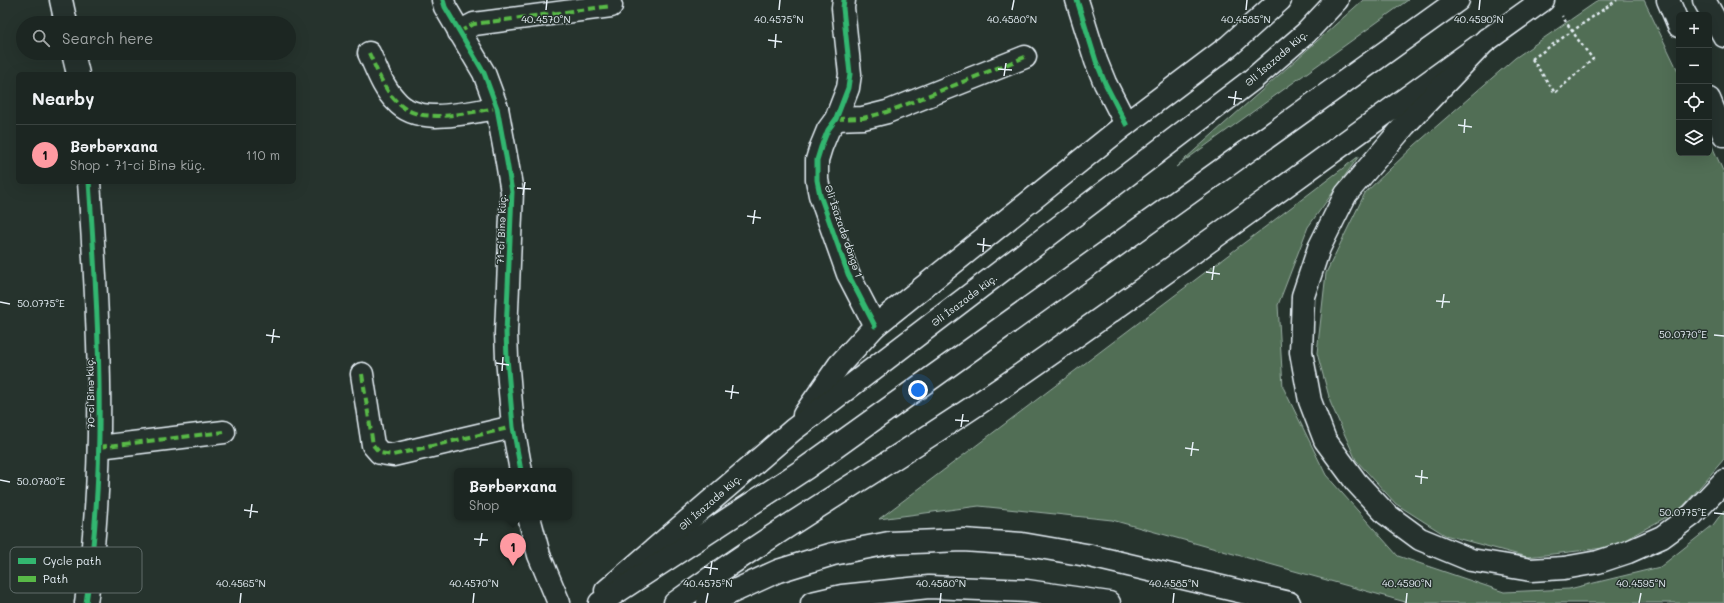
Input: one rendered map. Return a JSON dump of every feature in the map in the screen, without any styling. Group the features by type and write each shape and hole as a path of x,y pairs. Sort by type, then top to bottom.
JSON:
{"main road":[{"path":"61,0 64,16"},
{"name":"71-ci Binə küç.","path":"443,0 445,7 459,32 484,73 497,108 512,192 506,333 513,427 520,468"},
{"name":"Əli İsazadə döngə 1","path":"844,0 843,8 850,74 848,88 836,119 828,130 821,147 817,160 817,180 820,195 848,274 875,326"},
{"path":"1077,0 1096,61 1105,83 1126,124"},
{"path":"793,430 839,365 875,326 1126,124 1229,46 1280,0"},
{"name":"Əli İsazadə küç.","path":"592,603 793,430 1253,78 1306,33 1337,0"},
{"path":"600,603 806,468 1458,0"},
{"path":"675,603 727,566 1014,380 1165,273 1542,0"},
{"path":"1668,0 1676,19"},
{"path":"1704,0 1724,36"},
{"path":"459,32 474,24 611,6"},
{"path":"1487,39 1405,125 1346,194 1318,248 1303,296 1301,352 1310,402 1325,440 1356,482 1381,509 1420,539 1471,560 1531,570 1564,568 1598,562 1628,552 1662,537 1692,515 1724,481"},
{"path":"369,53 384,85 396,103 413,113 432,117 497,108"},
{"path":"836,119 863,118 887,112 1025,57"},
{"path":"75,60 78,72"},
{"path":"1712,106 1724,135"},
{"name":"70-ci Binə küç.","path":"89,184 98,346 99,447 97,491 92,547"},
{"path":"362,374 373,445 380,453 393,455 513,427"},
{"path":"99,447 224,432"},
{"path":"530,520 539,555 559,603"},
{"path":"708,603 778,571 833,554 889,543 963,540 1022,544 1086,555 1289,603"},
{"path":"812,603 842,596 929,588 1027,591 1109,603"},
{"name":"70-ci Binə küç.","path":"86,603 87,593"}],"path":[{"path":"1560,12 1581,44 1593,59 1555,94 1532,59 1617,0"}],"green space":[{"path":"1363,0 1408,0 1176,167"},
{"path":"1599,0 1644,0 1676,67 1676,156 1712,156 1712,146 1724,173 1724,459 1681,509 1612,547 1527,557 1445,535 1396,504 1356,460 1331,404 1317,353 1326,273 1365,193 1415,145 1515,58"},
{"path":"1359,156 1308,227 1278,305 1283,387 1326,475 1398,556 1504,592 1569,589 1660,567 1713,525 1724,510 1724,603 1409,603 1112,520 979,506 879,519"}],"marked path":[{"path":"459,32 474,24 611,6"},
{"path":"369,53 387,90 391,96 405,109 417,114 444,116 497,108"},
{"path":"836,119 863,118 887,112 1025,57"},
{"path":"362,374 373,445 380,453 393,455 513,427"},
{"path":"99,447 224,432"}],"cycle path":[{"path":"443,0 445,7 484,73 497,108 512,192 506,333 513,427 520,468"},
{"path":"844,0 843,8 850,74 848,88 836,119 828,130 821,147 817,160 817,180 820,195 848,274 875,326"},
{"path":"1077,0 1096,61 1105,83 1126,124"},
{"path":"89,184 96,287 99,393 99,446 93,547"},
{"path":"86,603 87,593"}],"place":[{"name":"Bərbərxana","path":"513,566"}]}
